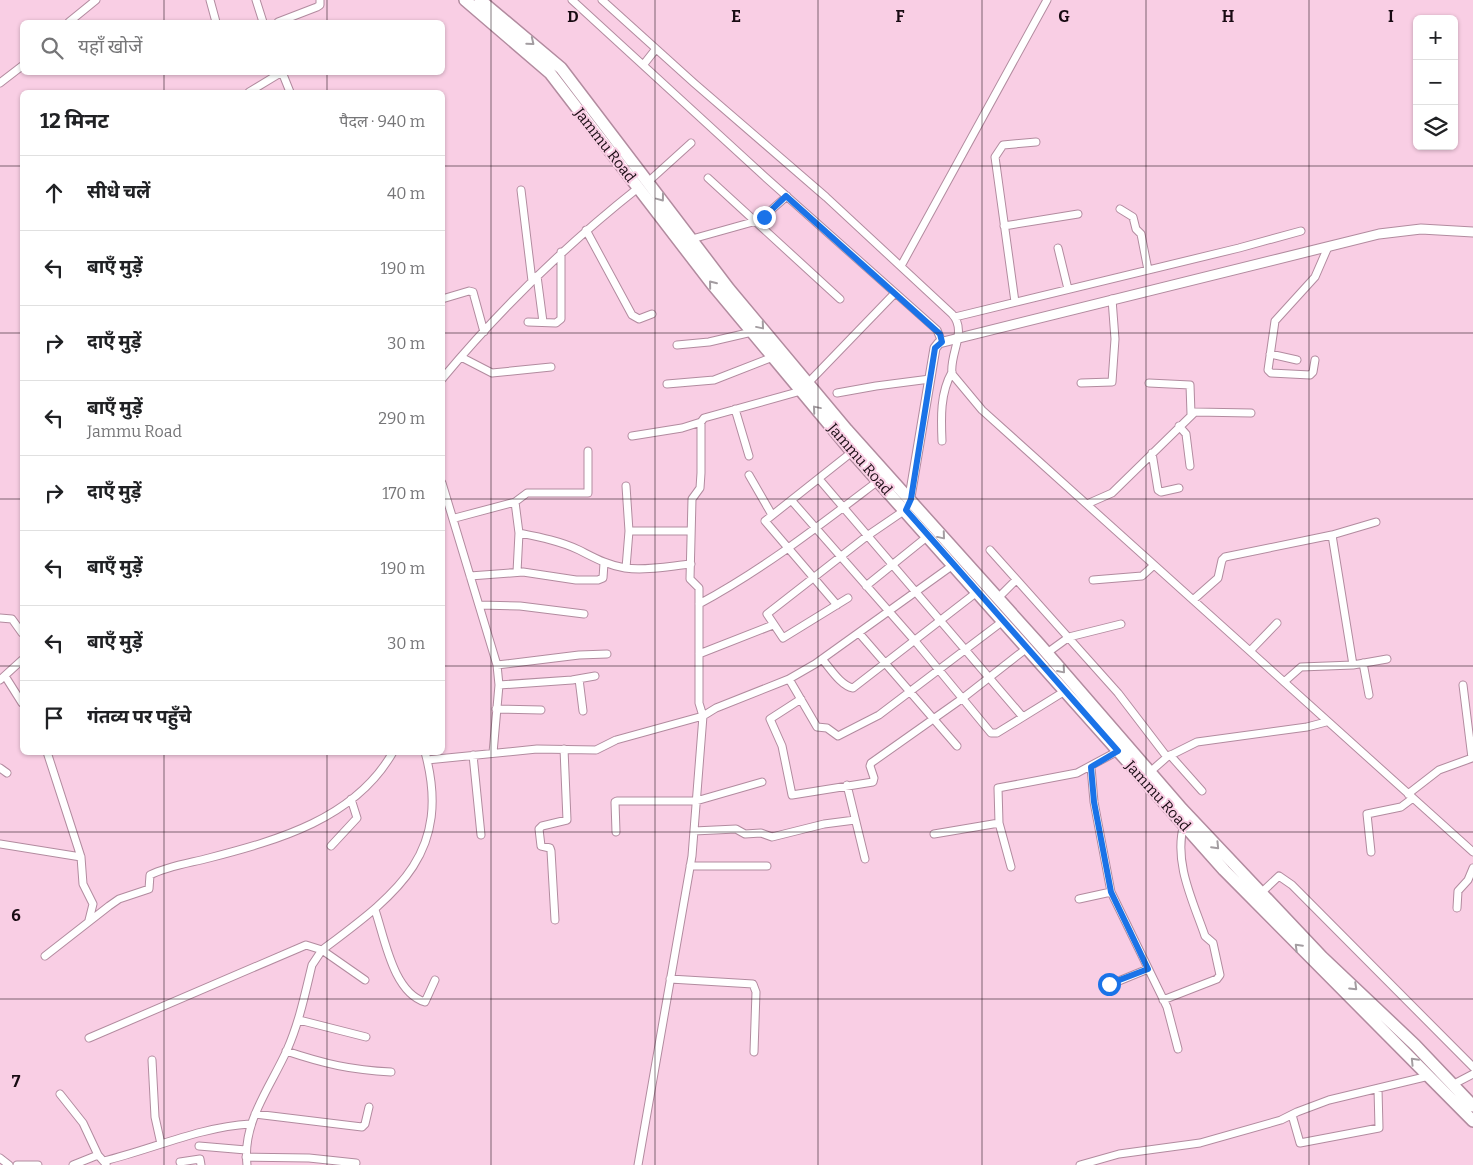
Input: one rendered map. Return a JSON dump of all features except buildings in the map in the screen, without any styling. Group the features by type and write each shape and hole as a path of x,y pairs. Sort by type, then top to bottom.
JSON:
{"main road":[{"name":"Jammu Road","path":"465,0 550,73 752,332 773,357 805,387 852,452 906,510 1118,751 1283,931 1473,1120"},
{"path":"480,0 561,68 805,387 911,499 1182,810 1269,885 1322,957 1415,1045 1473,1106"}],"street":[{"path":"71,20 96,0"},
{"path":"210,0 215,20"},
{"path":"256,0 262,20"},
{"path":"283,20 318,6 320,0"},
{"path":"572,0 644,63 786,196 937,330 950,338"},
{"path":"602,0 654,52 826,197 956,318"},
{"path":"901,266 1047,0"},
{"path":"644,63 654,52"},
{"path":"0,83 20,68"},
{"path":"252,90 277,75"},
{"path":"283,75 289,90"},
{"path":"1015,302 996,154 1003,145 1036,142"},
{"path":"648,181 691,144"},
{"path":"708,178 840,299"},
{"path":"445,376 561,252 638,188"},
{"path":"521,190 543,322"},
{"path":"692,238 764,217 786,196"},
{"path":"1120,209 1133,217 1136,229 1141,234 1148,270"},
{"path":"1004,226 1078,214"},
{"path":"586,230 632,316 638,319 652,314"},
{"path":"956,318 1301,230"},
{"path":"848,598 784,637 773,625 768,612 867,536 906,510 911,499 935,348 950,338 1379,234 1412,230 1473,232"},
{"path":"1315,360 1311,375 1271,373 1268,369 1275,321 1315,277 1328,246"},
{"path":"1058,248 1068,289"},
{"path":"528,322 556,322 560,319 561,252"},
{"path":"445,298 469,291 473,292 484,332"},
{"path":"632,436 687,427 701,422 704,418 805,387 895,293"},
{"path":"1081,383 1112,382 1115,339 1112,299"},
{"path":"956,318 950,338 952,372 954,377 982,410 1088,504 1326,722 1473,852"},
{"path":"676,345 709,342 752,332"},
{"path":"1270,354 1297,360"},
{"path":"461,357 492,373 551,368"},
{"path":"667,384 714,380 773,357"},
{"path":"942,441 942,406 946,384 952,372"},
{"path":"837,393 930,379"},
{"path":"1149,383 1190,385 1192,414"},
{"path":"735,409 748,456"},
{"path":"1088,504 1112,493 1197,411 1251,412"},
{"path":"638,1165 690,866 694,831 703,716 699,703 699,586 690,579 692,499 700,488 701,422"},
{"path":"1180,426 1186,434 1190,466"},
{"path":"454,518 515,502 527,493 588,493 588,451"},
{"path":"837,605 765,522 852,452"},
{"path":"1152,453 1158,490 1161,492 1179,488"},
{"path":"748,475 772,515"},
{"path":"819,479 942,620 1022,716"},
{"path":"699,604 744,579 788,550 878,481"},
{"path":"626,486 629,531 626,568"},
{"path":"445,492 497,665 500,685 496,709 493,753"},
{"path":"792,501 915,641 993,734 1065,691"},
{"path":"515,502 519,533 517,572"},
{"path":"1193,600 1218,578 1222,560 1225,557 1332,535 1376,522"},
{"path":"629,531 691,531"},
{"path":"519,533 545,538 578,550 604,563 626,568 637,569 691,564"},
{"path":"1332,535 1353,665"},
{"path":"866,586 928,536"},
{"path":"990,550 1063,641 1118,693 1166,758 1202,791"},
{"path":"470,576 517,572 576,580 598,580 603,578 604,563"},
{"path":"1093,580 1142,576 1154,564"},
{"path":"427,760 493,753 564,749 596,750 616,740 703,716 716,708 788,679 822,659 954,565"},
{"path":"997,599 1015,581"},
{"path":"822,659 837,677 851,688 977,592"},
{"path":"479,604 520,606 584,614"},
{"path":"0,618 12,619 20,630"},
{"path":"788,679 817,727 826,728 838,736 873,720 1003,621"},
{"path":"1250,651 1277,623"},
{"path":"1047,653 1063,641 1121,624"},
{"path":"699,654 773,625"},
{"path":"859,634 910,690 957,746"},
{"path":"800,699 770,719 782,746 792,794 873,782 874,778 870,763 935,719 1027,648"},
{"path":"497,665 580,655 607,654"},
{"path":"1284,682 1301,667 1353,665 1387,659"},
{"path":"20,662 2,678 20,700"},
{"path":"1363,663 1369,695"},
{"path":"500,685 595,676"},
{"path":"579,679 583,711"},
{"path":"1372,852 1367,814 1401,807 1438,770 1472,758 1463,686"},
{"path":"496,709 541,710"},
{"path":"1150,772 1166,758 1197,742 1307,727 1326,722"},
{"path":"555,920 551,851 550,848 541,846 539,830 548,824 567,820 564,749"},
{"path":"1011,867 999,823 998,788 1077,773 1118,751"},
{"path":"48,755 81,857 84,888 93,904 89,920"},
{"path":"45,956 89,920 119,899 149,889 149,876 156,872 292,834 322,819 351,798 379,773 391,755"},
{"path":"246,1157 246,1140 250,1124 299,1020 312,965 322,950 375,910 405,880 417,862 427,836 432,813 426,755"},
{"path":"474,755 481,835"},
{"path":"1091,767 1094,802 1111,892 1163,1000 1178,1049"},
{"path":"0,768 7,773"},
{"path":"616,832 617,801 696,800 762,782"},
{"path":"846,785 865,859"},
{"path":"331,846 357,818 351,798"},
{"path":"694,831 736,829 743,834 761,833 772,837 824,824 855,820"},
{"path":"934,834 999,823"},
{"path":"1163,1000 1217,979 1220,975 1213,943 1205,936 1181,862 1181,834 1184,824"},
{"path":"0,844 81,857"},
{"path":"690,866 767,866"},
{"path":"1457,908 1458,891 1468,880 1473,868"},
{"path":"1269,885 1281,876 1473,1067"},
{"path":"1079,900 1111,892"},
{"path":"375,910 395,969 405,990 425,1002 434,980"},
{"path":"88,1038 304,946 311,945 322,950 365,980"},
{"path":"1109,984 1148,969"},
{"path":"670,979 753,984 756,992 754,1052"},
{"path":"299,1020 366,1037"},
{"path":"286,1051 324,1064 350,1070 392,1072"},
{"path":"152,1060 153,1100 161,1144"},
{"path":"1452,1085 1473,1074"},
{"path":"1080,1165 1119,1154 1200,1143 1281,1120 1329,1100 1430,1076"},
{"path":"1292,1115 1300,1143 1379,1128 1378,1088"},
{"path":"60,1094 83,1123 103,1160"},
{"path":"255,1114 362,1127 365,1124 369,1107"},
{"path":"73,1165 103,1160 219,1126 250,1124"},
{"path":"199,1146 246,1157 309,1158 356,1163"},
{"path":"0,1158 9,1165"},
{"path":"180,1162 200,1158 202,1165"},
{"path":"17,1165 38,1165"}],"route":[{"path":"764,217 786,196 940,334 942,342 937,344 935,348 911,499 906,510 1118,751 1091,767 1094,802 1114,902 1148,969 1109,984"}]}
